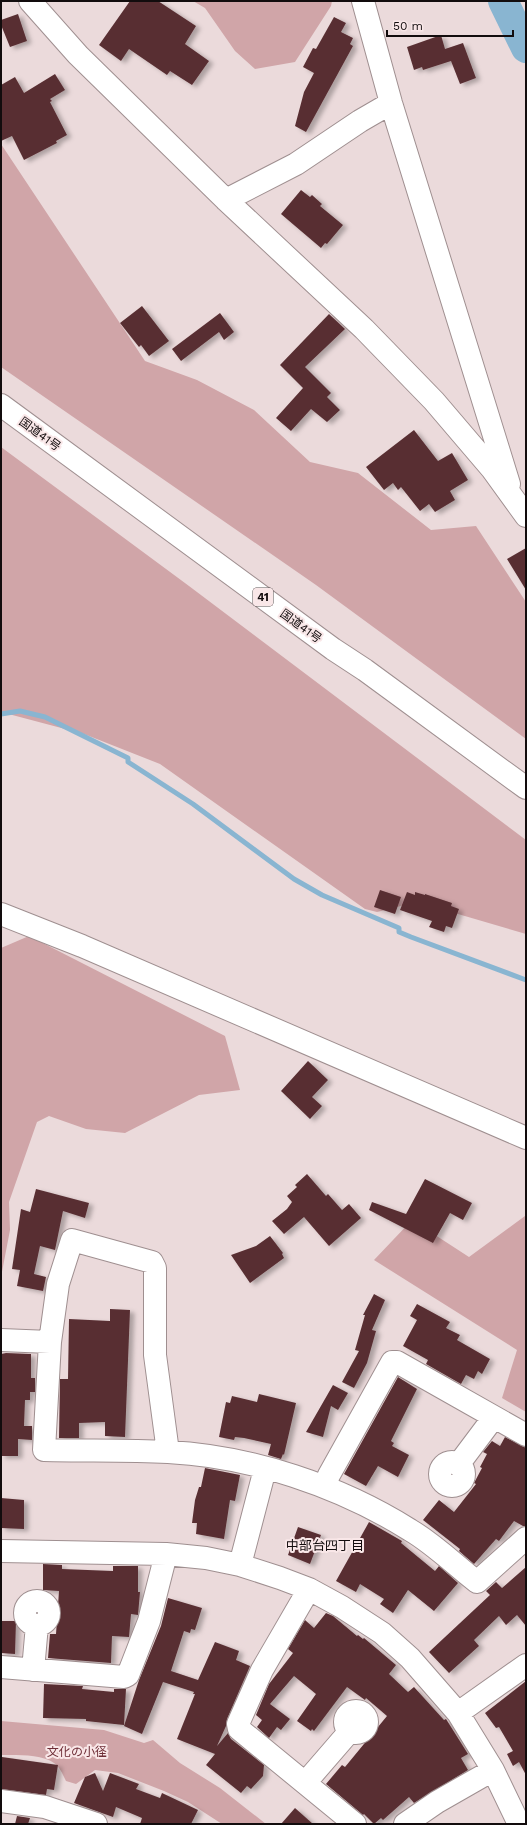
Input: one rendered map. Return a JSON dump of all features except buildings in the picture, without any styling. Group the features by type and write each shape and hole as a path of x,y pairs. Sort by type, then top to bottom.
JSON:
{"main road":[{"path":"30,1 78,55 226,200 364,329 434,401 492,469 520,508"},
{"path":"363,1 391,104 520,508"},
{"path":"226,200 296,164 360,121 391,104"},
{"name":"国道41号","path":"1,405 333,649 365,670 526,788"},
{"name":"国道41号","path":"1,416 326,655 526,798"},
{"name":"41","path":"365,670 450,723 526,777"},
{"path":"1,914 89,950 526,1138"},
{"path":"168,1452 155,1355 155,1268 152,1262 72,1240 58,1284 50,1342 44,1450 168,1452 205,1456 265,1468 325,1486 411,1530 477,1582 526,1538"},
{"path":"1,1340 50,1342"},
{"path":"325,1486 333,1468 392,1362 397,1362 403,1365 526,1435"},
{"path":"458,1465 494,1416"},
{"path":"240,1565 265,1468"},
{"path":"1,1551 166,1554 206,1558 240,1565 280,1578 309,1589 342,1606 382,1633 410,1658 458,1713 492,1770 519,1824"},
{"path":"1,1667 124,1677 128,1676 149,1621 166,1554"},
{"path":"309,1589 262,1670 238,1724 239,1729 355,1824"},
{"path":"33,1670 37,1625"},
{"path":"458,1713 526,1665"},
{"path":"305,1783 350,1731"},
{"path":"405,1824 437,1802 492,1770"},
{"path":"1,1801 45,1807 96,1824"}],"green space":[{"path":"193,1 332,1 331,6 295,62 255,69 235,51 205,8"},
{"path":"1,144 145,361 197,380 254,410 310,462 358,473 431,530 476,526 526,602 526,739 316,585 1,367"},
{"path":"1,447 189,586 526,840 526,934 417,902 377,912 365,909 160,764 84,734 1,712"},
{"path":"29,936 225,1036 240,1090 199,1095 125,1133 86,1129 49,1116 37,1122 9,1202 10,1230 1,1277 1,948"},
{"path":"525,1216 526,1412 502,1398 517,1350 374,1260 412,1220 469,1257"},
{"name":"文化の小径","path":"1,1721 104,1730 144,1743 153,1740 180,1763 220,1788 266,1824 222,1824 188,1802 118,1773 95,1770 76,1784 66,1781 58,1767 49,1760 29,1756 1,1755"}],"waterway":[{"path":"503,1 526,48"},
{"path":"1,714 20,711 45,717 128,758 128,762 193,804 294,879 322,895 399,928 399,932 526,980"}],"district":[{"name":"中部台四丁目","path":"325,1545"}]}
